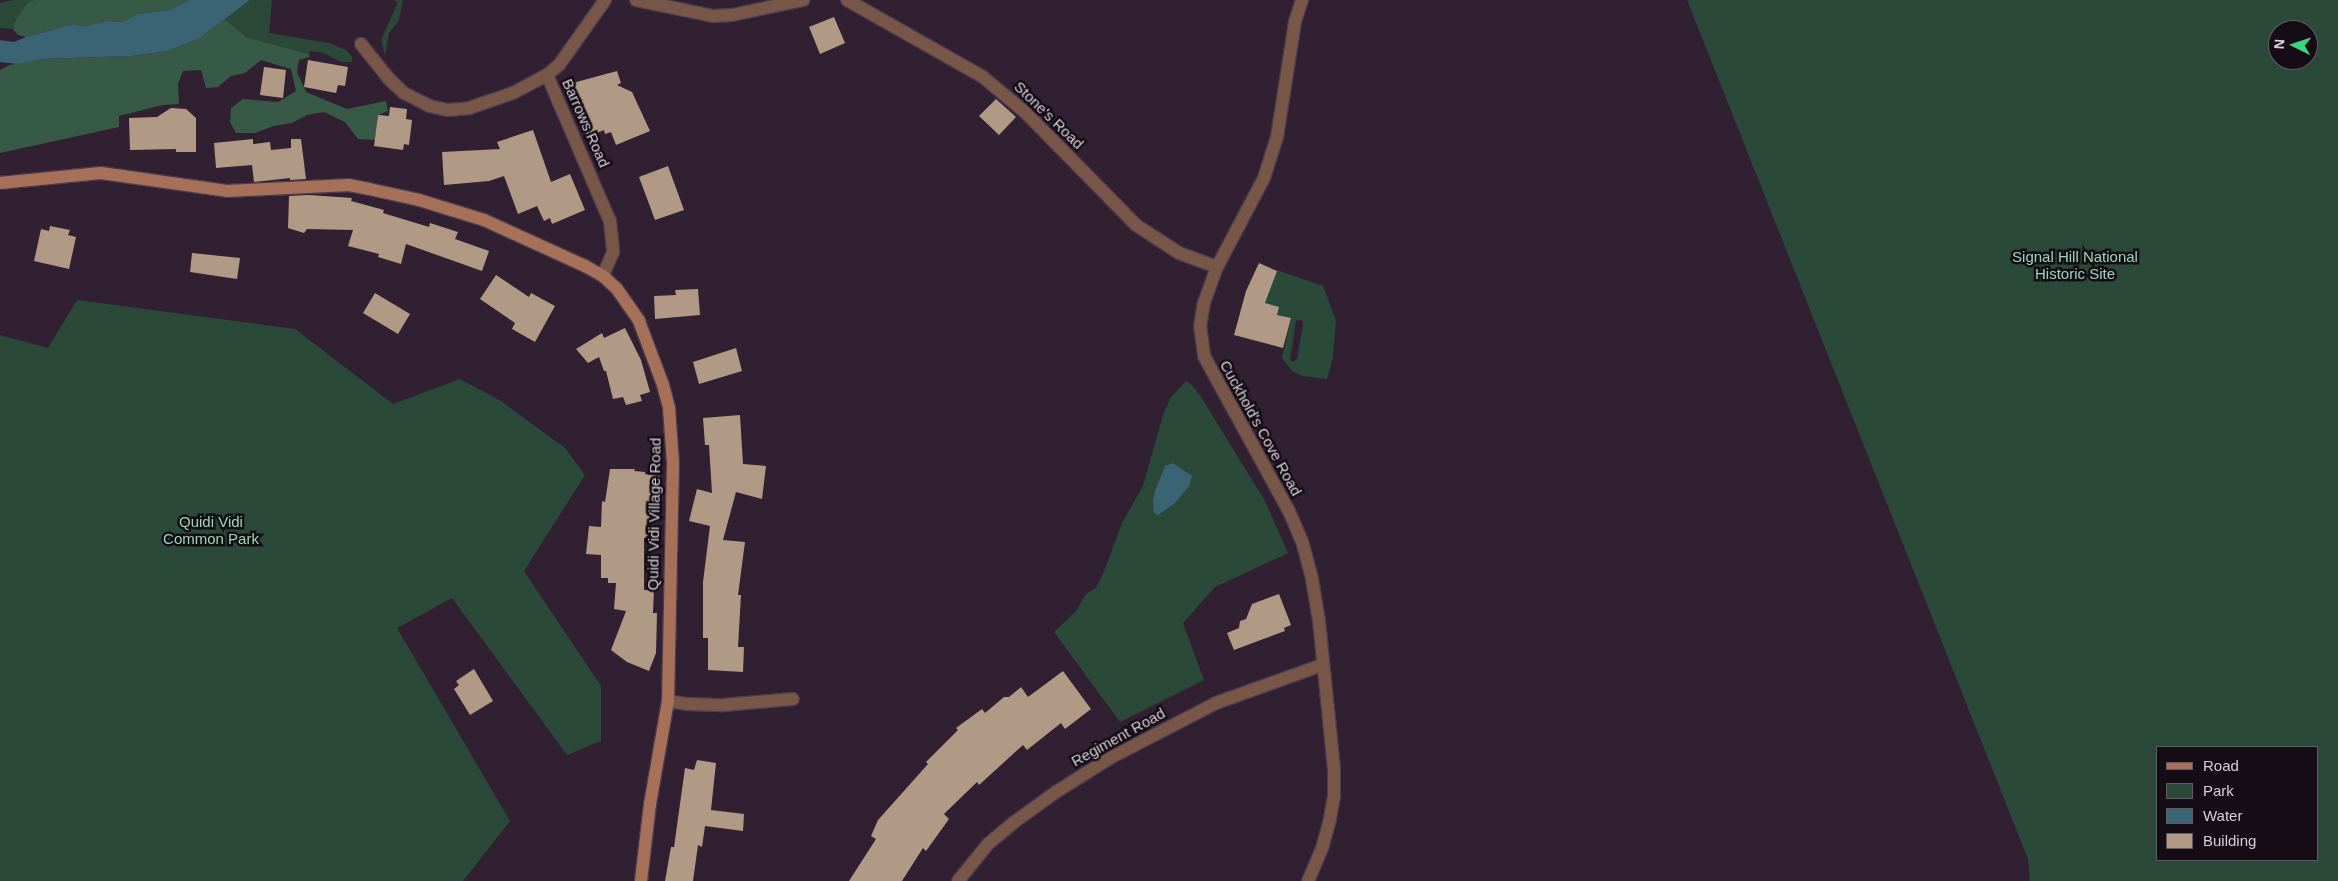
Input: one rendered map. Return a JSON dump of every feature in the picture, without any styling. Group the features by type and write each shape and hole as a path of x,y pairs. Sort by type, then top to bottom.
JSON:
{"street":[{"name":"Barrows Road","path":"603,276 613,252 610,221 547,75 560,65 605,0"},
{"path":"636,0 713,16 732,15 803,0"},
{"name":"Stone's Road","path":"848,0 983,77 1026,113 1136,225 1179,253 1217,267"},
{"name":"Cuckhold's Cove Road","path":"1302,0 1295,22 1278,137 1264,178 1217,267 1204,302 1200,326 1204,356 1289,511 1302,542 1312,579 1319,621 1334,769 1334,796 1323,846 1308,881"},
{"path":"361,44 399,89 425,104 448,110 469,108 497,99 529,86 547,75"},
{"name":"Quidi Vidi Village Road","path":"0,183 101,173 226,191 349,185 419,200 484,220 543,246 603,276 617,289 639,322 651,349 669,408 673,463 668,701 650,804 641,881"},
{"name":"Regiment Road","path":"958,881 988,844 1013,823 1110,758 1216,703 1322,665"},
{"path":"668,701 688,704 723,705 794,700"}],"green space":[{"path":"13,0 34,0 28,2 13,29 0,28 0,3"},
{"path":"34,0 190,0 169,10 137,14 123,22 108,21 83,28 73,24 26,37 18,35 13,29 15,22 28,2"},
{"path":"250,0 272,0 269,33 329,43 346,50 352,57 352,62 341,62 324,53 310,51 309,54 246,37 225,19"},
{"path":"394,0 403,0 399,20 389,33 385,55 381,40 398,2"},
{"name":"Signal Hill National Historic Site","path":"1687,0 2338,0 2338,881 2030,881 2028,859"},
{"path":"225,19 246,37 309,54 309,57 299,60 297,72 306,92 347,109 386,101 388,111 378,115 375,140 358,139 345,122 324,112 307,115 292,123 274,126 255,133 236,133 230,122 231,108 243,99 278,102 296,91 291,69 261,60 245,73 231,76 218,87 206,88 201,70 183,71 178,84 179,104 163,105 119,116 119,127 0,153 0,70 10,65 42,59 132,56 168,51 200,38"},
{"path":"1277,270 1323,286 1336,320 1333,357 1327,379 1302,376 1292,371 1282,358 1291,319 1277,315 1278,307 1265,303","holes":["1302,320 1303,325 1297,359 1293,362 1290,360 1296,321"]},
{"name":"Quidi Vidi Common Park","path":"77,300 295,329 393,404 460,379 501,401 565,448 585,475 524,571 601,686 601,741 567,755 452,598 397,628 510,821 463,881 0,881 0,335 48,348"},
{"path":"1186,381 1192,385 1201,397 1265,501 1288,553 1215,587 1183,623 1204,680 1120,722 1054,632 1076,611 1086,594 1096,588 1122,523 1143,486 1163,415 1171,397"}],"water":[{"path":"190,0 250,0 200,38 168,51 132,56 42,59 17,64 0,62 0,40 14,42 73,24 83,27 108,21 123,22 137,14 169,10"},
{"path":"1173,463 1192,476 1189,486 1175,503 1158,515 1154,513 1153,501 1155,491 1165,466"}],"building":[{"path":"834,17 845,43 820,54 809,27"},
{"path":"308,60 348,67 345,86 338,85 336,93 304,87"},
{"path":"264,67 286,70 283,98 260,95"},
{"path":"617,71 621,83 617,85 632,92 650,131 616,145 611,132 605,134 604,130 587,137 575,100 572,101 569,84"},
{"path":"996,99 1016,117 999,135 979,116"},
{"path":"390,107 407,109 406,119 412,120 409,145 404,144 403,150 374,146 378,115 389,116"},
{"path":"171,108 186,109 196,118 196,152 176,152 176,149 130,150 129,118 157,117"},
{"path":"533,130 551,182 570,174 585,210 552,224 550,218 544,221 537,206 518,214 504,176 489,181 444,185 442,152 500,149 497,142"},
{"path":"253,139 253,144 270,142 271,150 291,148 291,139 301,139 306,179 290,180 290,178 254,182 252,165 216,168 214,143"},
{"path":"668,166 684,210 655,220 639,177"},
{"path":"309,195 352,198 351,201 384,210 383,213 429,227 430,223 458,232 455,239 489,251 482,271 406,244 401,264 378,257 379,254 348,246 353,230 307,229 304,233 288,228 289,196"},
{"path":"50,226 70,230 68,235 76,237 69,269 34,261 41,229 49,231"},
{"path":"192,253 240,258 237,279 190,272"},
{"path":"1259,263 1277,271 1265,303 1279,307 1277,315 1291,318 1283,348 1234,335 1246,291"},
{"path":"496,275 529,297 531,293 555,306 535,342 512,329 515,323 480,299"},
{"path":"698,289 700,315 655,319 654,296 676,295 675,290"},
{"path":"375,293 410,314 398,334 363,313"},
{"path":"625,328 641,360 650,392 640,395 642,401 626,405 623,397 613,399 606,371 604,371 599,357 588,363 576,349 602,333 604,338"},
{"path":"736,348 742,371 699,384 693,362"},
{"path":"740,415 743,464 766,466 762,499 736,492 723,540 745,542 738,595 741,595 738,647 744,647 743,672 708,670 708,638 703,638 703,582 710,526 689,521 697,489 712,493 709,445 705,445 703,418"},
{"path":"610,469 635,469 634,471 660,476 660,496 652,496 647,538 644,538 644,590 654,590 653,613 657,613 656,653 649,671 627,662 611,650 626,611 614,609 616,583 608,583 608,578 601,578 601,555 586,554 589,526 601,527 602,501 605,502"},
{"path":"1279,594 1291,625 1284,628 1285,631 1234,650 1227,633 1239,628 1240,621 1246,619 1252,604"},
{"path":"474,669 493,701 470,715 454,689 459,685 456,681"},
{"path":"1063,671 1091,709 1065,729 1061,723 1027,750 1023,745 979,785 977,782 944,814 949,819 926,851 923,848 902,881 849,881 876,839 871,836 878,820 928,764 926,762 958,730 956,728 982,709 985,713 1004,697 1009,697 1021,687 1028,697"},
{"path":"697,760 716,763 711,810 744,814 743,831 705,826 702,847 698,845 693,881 665,881 671,847 674,847 685,768 694,770"}]}
